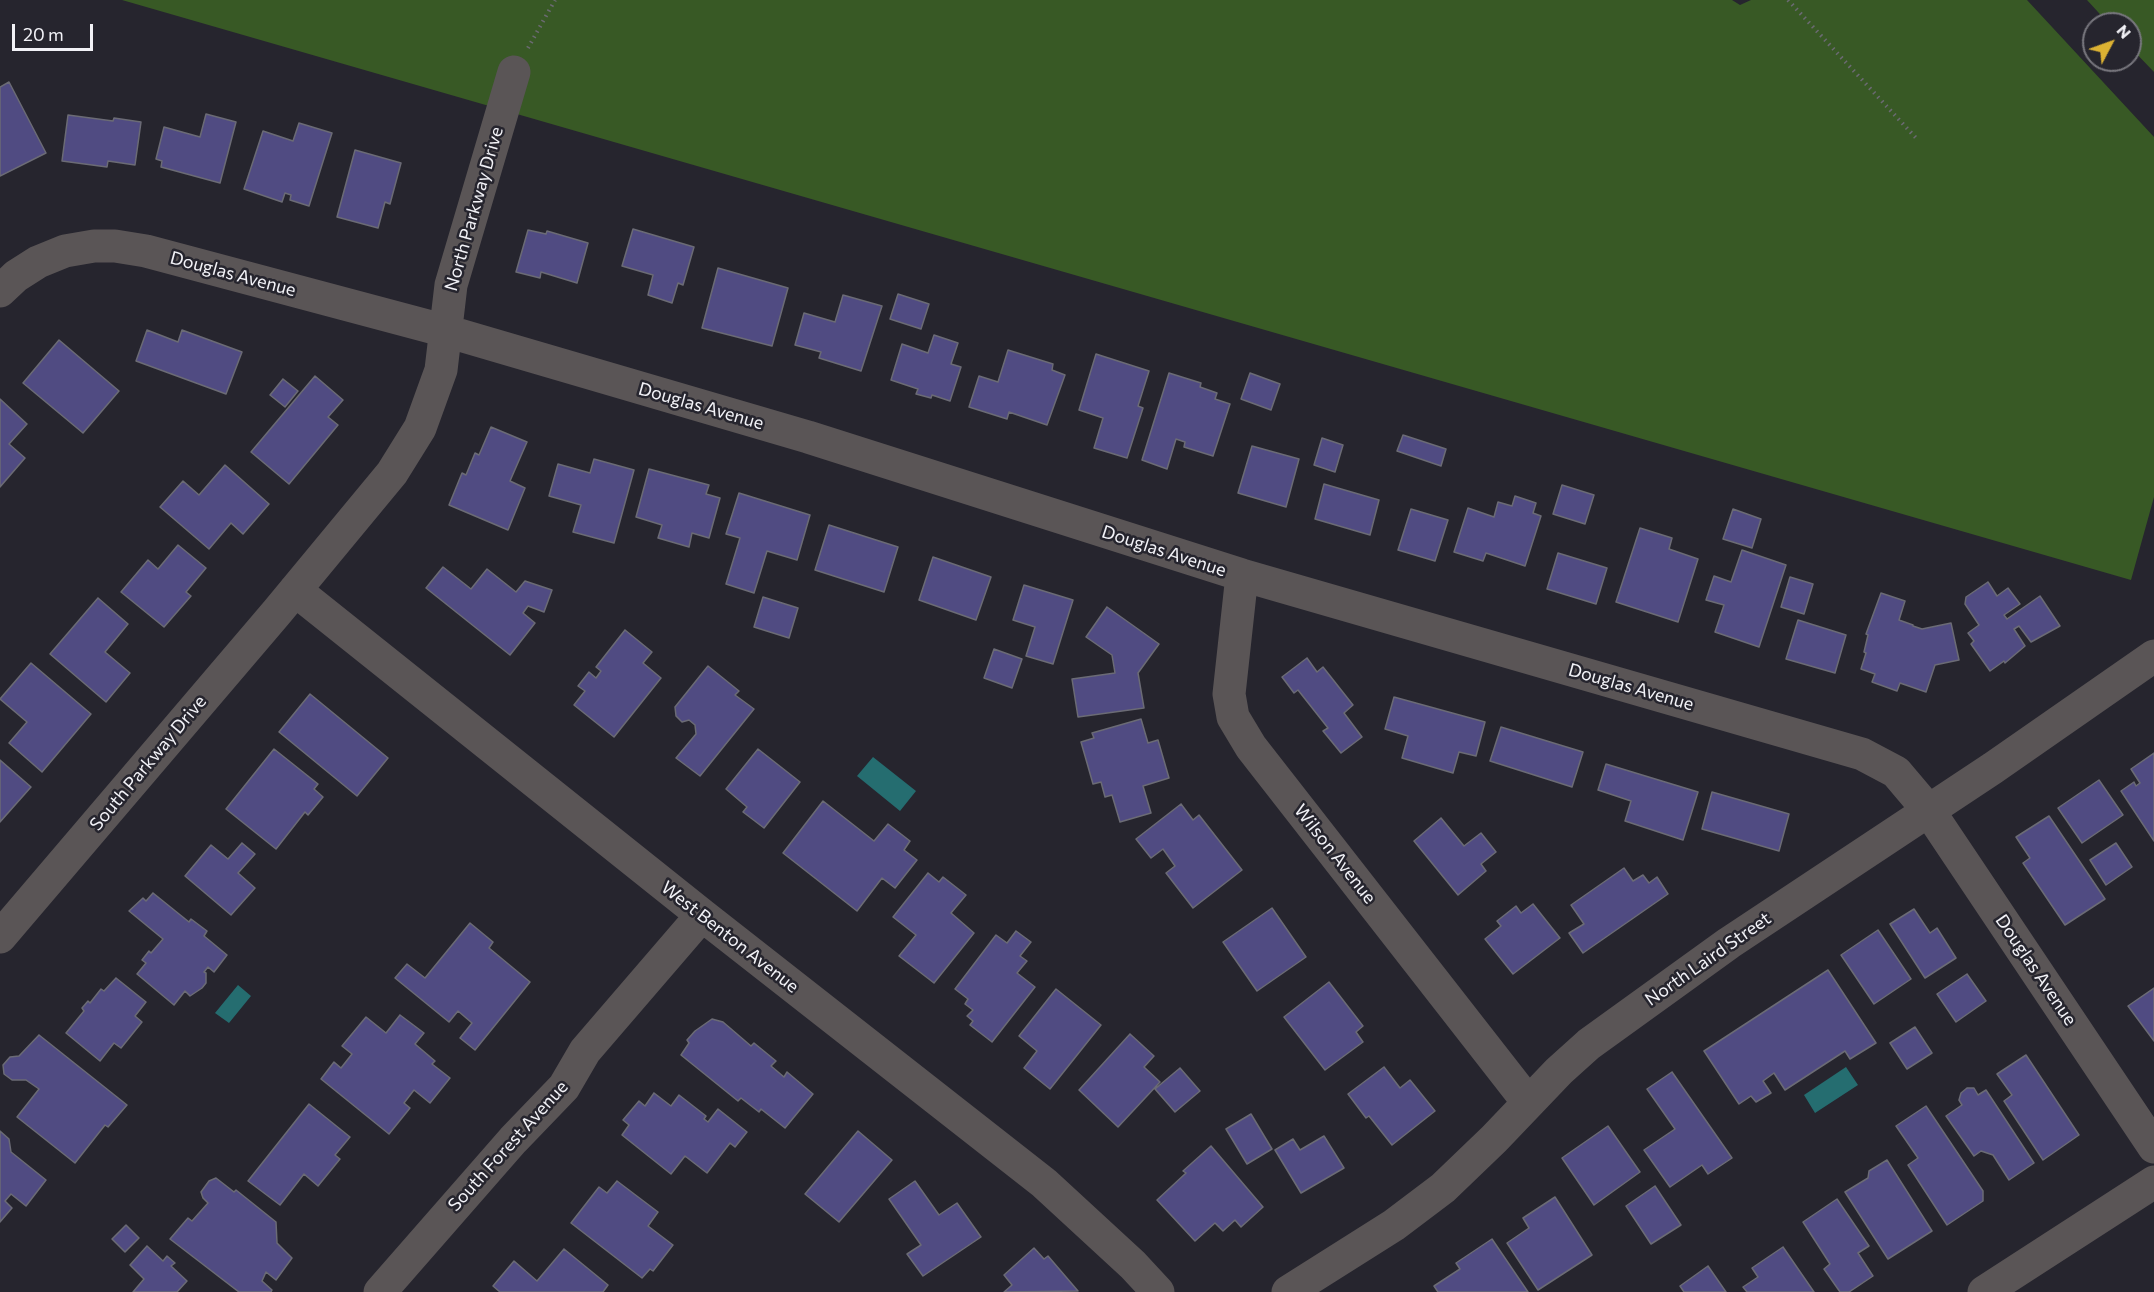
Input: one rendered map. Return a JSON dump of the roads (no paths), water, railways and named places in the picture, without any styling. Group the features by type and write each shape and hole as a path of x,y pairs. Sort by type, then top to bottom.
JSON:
{"street":[{"name":"North Parkway Drive","path":"295,590 392,473 420,428 441,370 451,285 514,72"},
{"name":"Douglas Avenue","path":"0,291 16,276 38,262 65,251 94,246 115,246 146,251 446,331 808,437 1242,575 1862,754 1896,772 1929,811 2154,1147"},
{"name":"Wilson Avenue","path":"1242,575 1229,694 1233,717 1258,756 1528,1102"},
{"name":"West Benton Avenue","path":"295,590 702,915 1044,1183 1158,1292"},
{"name":"South Parkway Drive","path":"0,937 295,590"},
{"name":"North Laird Street","path":"1288,1292 1394,1225 1443,1188 1589,1044 1719,950 1929,811 2154,656"},
{"name":"South Forest Avenue","path":"380,1292 513,1140 564,1087 585,1051 702,915"},
{"path":"1984,1292 2154,1182"}],"water":[{"path":"873,757 916,791 900,811 857,776"},
{"path":"238,985 251,996 229,1023 215,1013"},
{"path":"1846,1067 1858,1085 1815,1113 1804,1095"}]}
